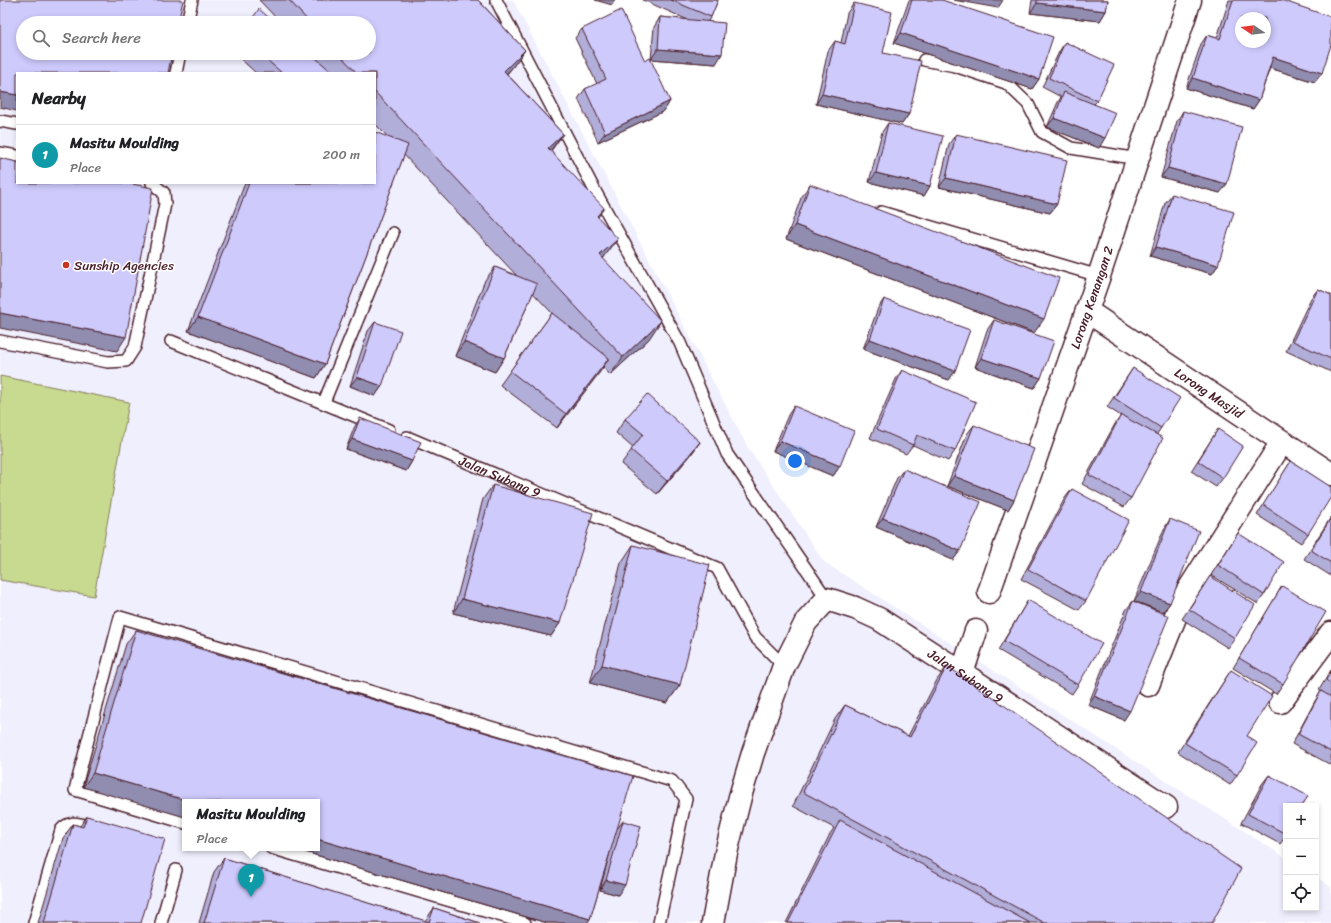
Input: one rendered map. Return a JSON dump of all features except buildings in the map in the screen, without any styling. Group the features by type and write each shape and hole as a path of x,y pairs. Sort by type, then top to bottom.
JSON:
{"street":[{"name":"Lorong Kenangan 2","path":"989,592 1099,276 1190,0"},
{"name":"Lorong Masjid","path":"1086,311 1331,474"},
{"path":"1148,685 1182,600 1282,442"},
{"path":"714,923 726,853 753,753 784,666 806,622 827,599"},
{"name":"Jalan Subang 9","path":"827,599 855,608 879,620 962,672 1166,807"},
{"path":"962,672 976,631"},
{"path":"1280,702 1331,633"}],"lane":[{"path":"189,16 192,0"},
{"path":"496,0 595,191 680,344 727,454 827,599"},
{"path":"176,72 179,60"},
{"path":"924,60 955,66 1006,83 1028,104 1042,132 1071,148 1138,159"},
{"path":"0,121 16,124"},
{"path":"0,153 16,156"},
{"path":"0,342 108,362 126,362 135,347 165,204 164,193 153,184"},
{"path":"873,210 1099,276"},
{"path":"324,402 393,233"},
{"name":"Jalan Subang 9","path":"171,340 249,373 324,402 717,568 755,637 784,666"},
{"path":"182,822 75,790 120,616 672,781 686,799 659,923"},
{"path":"34,923 61,830 66,824 72,822 103,830"},
{"path":"281,851 525,923"},
{"path":"161,923 176,870"}],"shaded area":[{"path":"0,0 513,0 747,446 824,562 1283,856 1283,911 1319,911 1319,879 1331,887 1331,923 0,923"}],"green space":[{"path":"0,376 129,402 94,596 0,580"}],"place":[{"name":"Sunship Agencies","path":"66,265"},
{"name":"Masitu Moulding","path":"251,897"}]}
